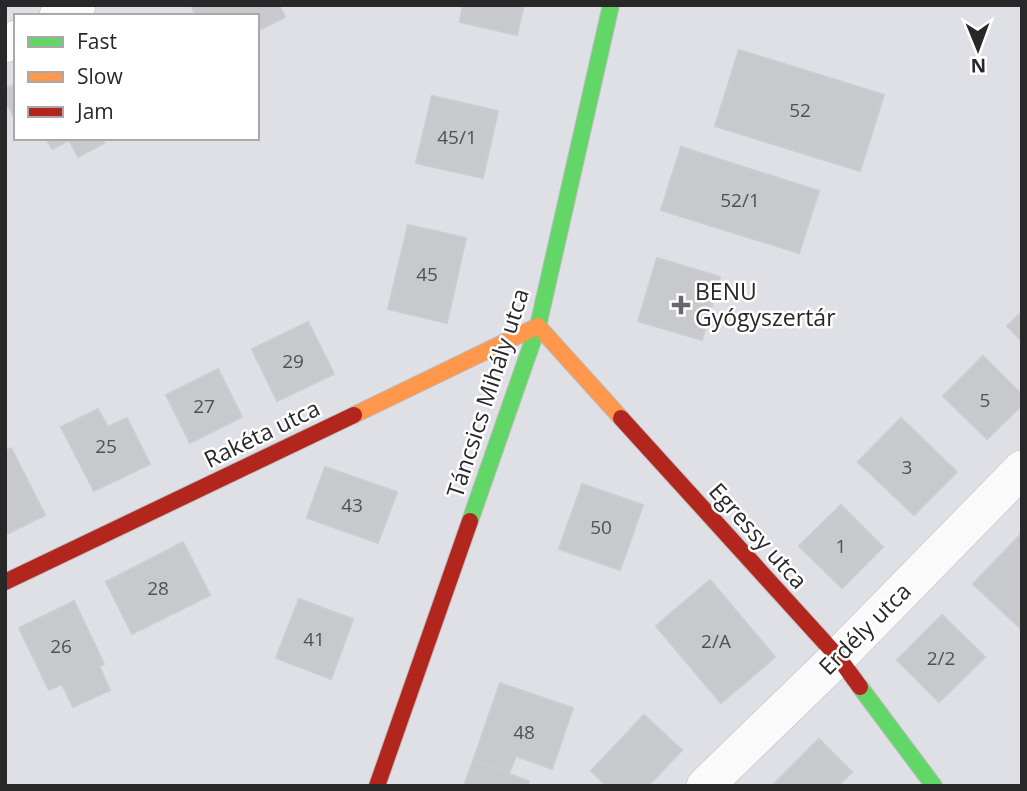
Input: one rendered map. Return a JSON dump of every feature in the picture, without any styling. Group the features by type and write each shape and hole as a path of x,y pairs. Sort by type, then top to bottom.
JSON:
{"street":[{"path":"61,14 77,5"},
{"name":"Táncsics Mihály utca","path":"377,786 538,326 611,5"},
{"name":"Rakéta utca","path":"5,582 538,326"},
{"name":"Egressy utca","path":"538,326 838,657 934,786"},
{"name":"Erdély utca","path":"705,786 838,657 1022,469"}],"building":[{"path":"191,5 279,5 285,17 259,30 259,14 195,14"},
{"path":"463,5 524,5 517,35 460,22"},
{"path":"739,50 884,95 860,171 715,126"},
{"path":"14,85 14,116 5,100 5,89"},
{"path":"432,96 498,111 483,178 416,163"},
{"path":"47,140 69,140 52,149"},
{"path":"69,140 102,140 104,143 78,157"},
{"path":"681,147 819,191 799,253 661,210"},
{"path":"408,225 466,238 447,323 388,309"},
{"path":"657,258 720,277 702,340 638,321"},
{"path":"1022,312 1022,341 1007,326"},
{"path":"308,322 334,374 277,401 252,349"},
{"path":"983,356 1022,395 1022,405 987,439 943,396"},
{"path":"218,369 242,417 190,443 166,395"},
{"path":"98,409 108,427 127,418 150,464 94,491 61,427"},
{"path":"901,418 957,472 914,515 858,462"},
{"path":"11,448 45,515 5,535 5,451"},
{"path":"325,467 397,492 378,543 307,518"},
{"path":"582,484 643,505 620,570 559,549"},
{"path":"841,505 883,547 842,588 799,546"},
{"path":"1020,535 1022,537 1022,630 973,584"},
{"path":"183,542 210,595 132,634 106,582"},
{"path":"710,580 775,657 721,703 656,626"},
{"path":"299,599 353,619 331,679 276,658"},
{"path":"74,601 104,664 99,666 110,690 73,707 62,684 49,690 19,628"},
{"path":"942,615 985,657 939,702 897,660"},
{"path":"500,683 573,708 552,769 516,756 509,773 473,761"},
{"path":"644,715 682,750 648,786 631,786 628,782 624,786 607,786 591,771"},
{"path":"819,739 852,772 838,786 772,786"},
{"path":"473,761 529,781 527,786 464,786"}],"traffic: fast":[{"path":"470,521 538,326 611,5"},
{"path":"860,687 934,786"}],"traffic: slow":[{"path":"354,415 538,326 621,418"}],"traffic: jam":[{"path":"5,582 354,415"},
{"path":"621,418 838,657 860,687"},
{"path":"377,786 470,521"}],"place":[{"name":"BENU Gyógyszertár","path":"681,305"}]}
